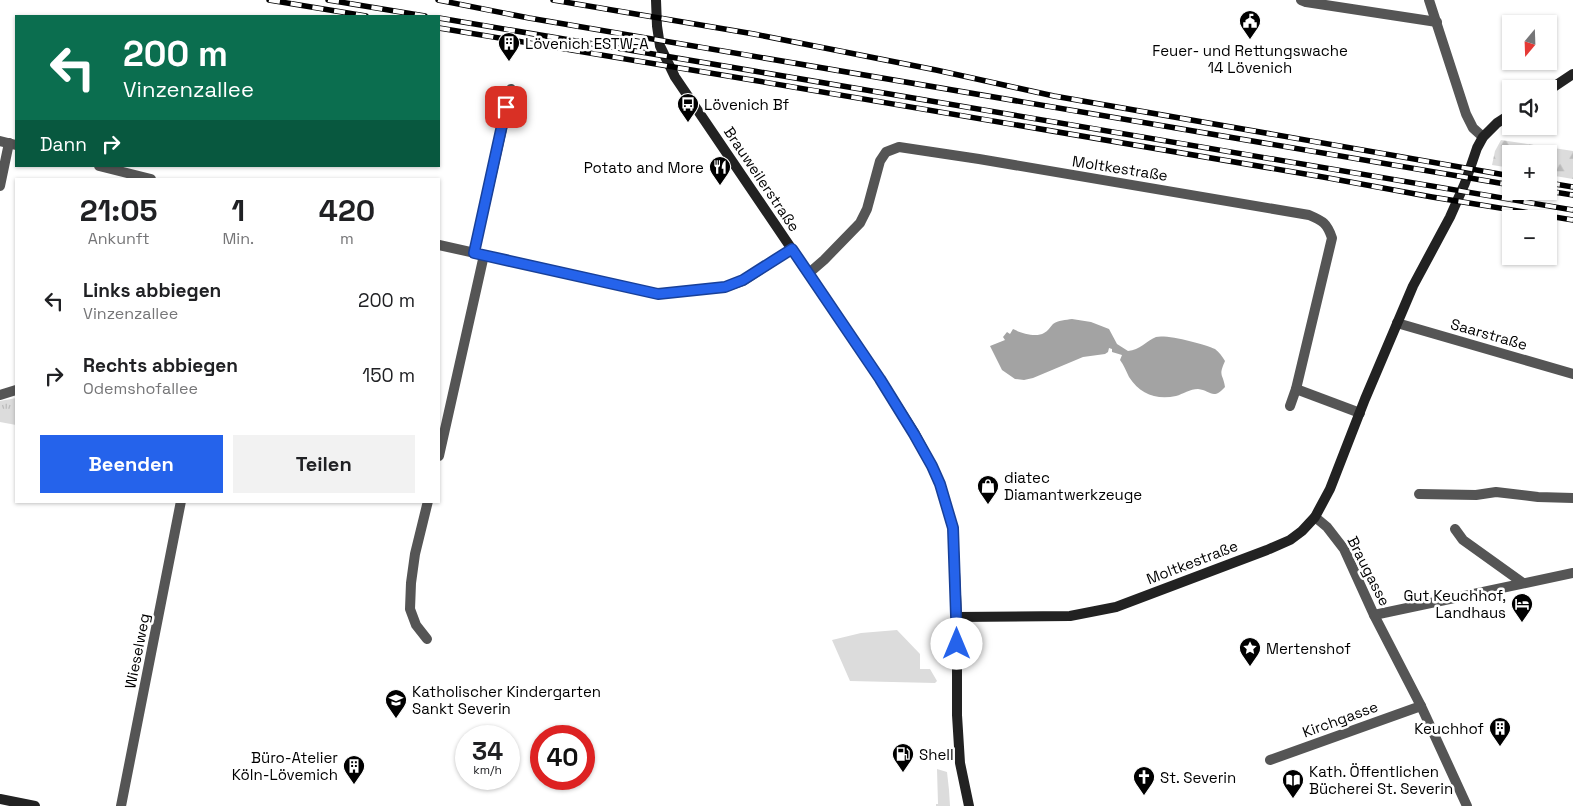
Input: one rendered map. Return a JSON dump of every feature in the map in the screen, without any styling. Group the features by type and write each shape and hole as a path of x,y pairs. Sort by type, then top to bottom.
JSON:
{"street":[{"path":"647,0 656,5"},
{"path":"1301,0 1437,22"},
{"path":"1429,0 1466,114 1473,128 1483,137"},
{"name":"Brauweilerstraße","path":"656,5 660,46 675,77 809,273 910,426 944,493 953,528 957,618 957,715 960,763 968,806"},
{"path":"1557,85 1573,74"},
{"path":"474,253 511,89"},
{"name":"Moltkestraße","path":"957,618 1070,616 1116,607 1290,540 1302,530 1315,517 1330,489 1397,323 1450,217 1465,183 1477,148 1483,137 1502,119"},
{"path":"0,186 8,143"},
{"name":"Moltkestraße","path":"809,273 860,223 867,210 880,161 886,152 899,147 1309,215 1322,221 1328,227 1332,238 1296,389 1290,406"},
{"path":"101,167 114,174 144,178"},
{"path":"440,245 658,294 725,287 743,280 792,249"},
{"path":"440,452 484,255"},
{"name":"Saarstraße","path":"1397,323 1573,374"},
{"path":"1296,389 1360,413"},
{"path":"0,395 15,390"},
{"path":"1419,494 1476,495 1496,492 1538,497 1573,498"},
{"name":"Wieselweg","path":"121,806 181,503"},
{"path":"427,639 416,625 410,608 415,554 428,503"},
{"name":"Braugasse","path":"1315,517 1327,527 1344,549 1374,615 1421,706 1467,806"},
{"path":"1455,529 1463,540 1523,583"},
{"path":"1374,615 1573,573"},
{"name":"Kirchgasse","path":"1270,760 1421,706"},
{"path":"0,799 35,806"}],"green space":[{"path":"1501,140 1534,145 1502,145 1502,167 1492,165 1495,151"},
{"path":"1557,149 1573,151 1573,179 1557,176"},
{"path":"15,398 15,425 0,422 0,401"},
{"path":"897,630 920,654 920,669 930,669 937,681 935,683 850,681 832,640 861,633"},
{"path":"937,769 947,772 950,806 936,806 938,804"}],"shaded area":[{"path":"1072,319 1091,322 1109,329 1117,344 1128,351 1161,336 1186,340 1215,349 1225,361 1221,373 1225,387 1214,394 1198,389 1169,397 1155,396 1143,392 1129,377 1120,360 1122,355 1112,352 1112,349 1109,348 1105,354 1083,357 1024,380 1015,379 1002,370 990,346 1005,340 1003,337 1007,332 1010,334 1013,329 1037,335 1047,331 1055,323"}],"railway":[{"path":"269,0 360,15"},
{"path":"328,0 419,15"},
{"path":"438,0 529,18 1502,183"},
{"path":"553,0 754,34 936,70 1054,96 1502,174"},
{"path":"440,18 1573,210"},
{"path":"440,28 1573,220"},
{"path":"1557,184 1573,187"},
{"path":"1557,192 1573,195"}],"place":[{"name":"Feuer- und Rettungswache 14 Lövenich","path":"1250,40"},
{"name":"Lövenich ESTW-A","path":"509,62"},
{"name":"Lövenich Bf","path":"688,123"},
{"name":"Potato and More","path":"720,186"},
{"name":"diatec Diamantwerkzeuge","path":"988,505"},
{"name":"Gut Keuchhof, Landhaus","path":"1522,623"},
{"name":"Mertenshof","path":"1250,667"},
{"name":"Katholischer Kindergarten Sankt Severin","path":"396,719"},
{"name":"Keuchhof","path":"1500,747"},
{"name":"Shell","path":"903,773"},
{"name":"Büro-Atelier Köln-Lövemich","path":"354,785"},
{"name":"St. Severin","path":"1144,796"},
{"name":"Kath. Öffentlichen Bücherei St. Severin","path":"1293,799"}],"route":[{"path":"506,107 474,253 658,294 725,287 743,280 792,249 880,379 914,434 940,484 953,528 957,644"}]}
